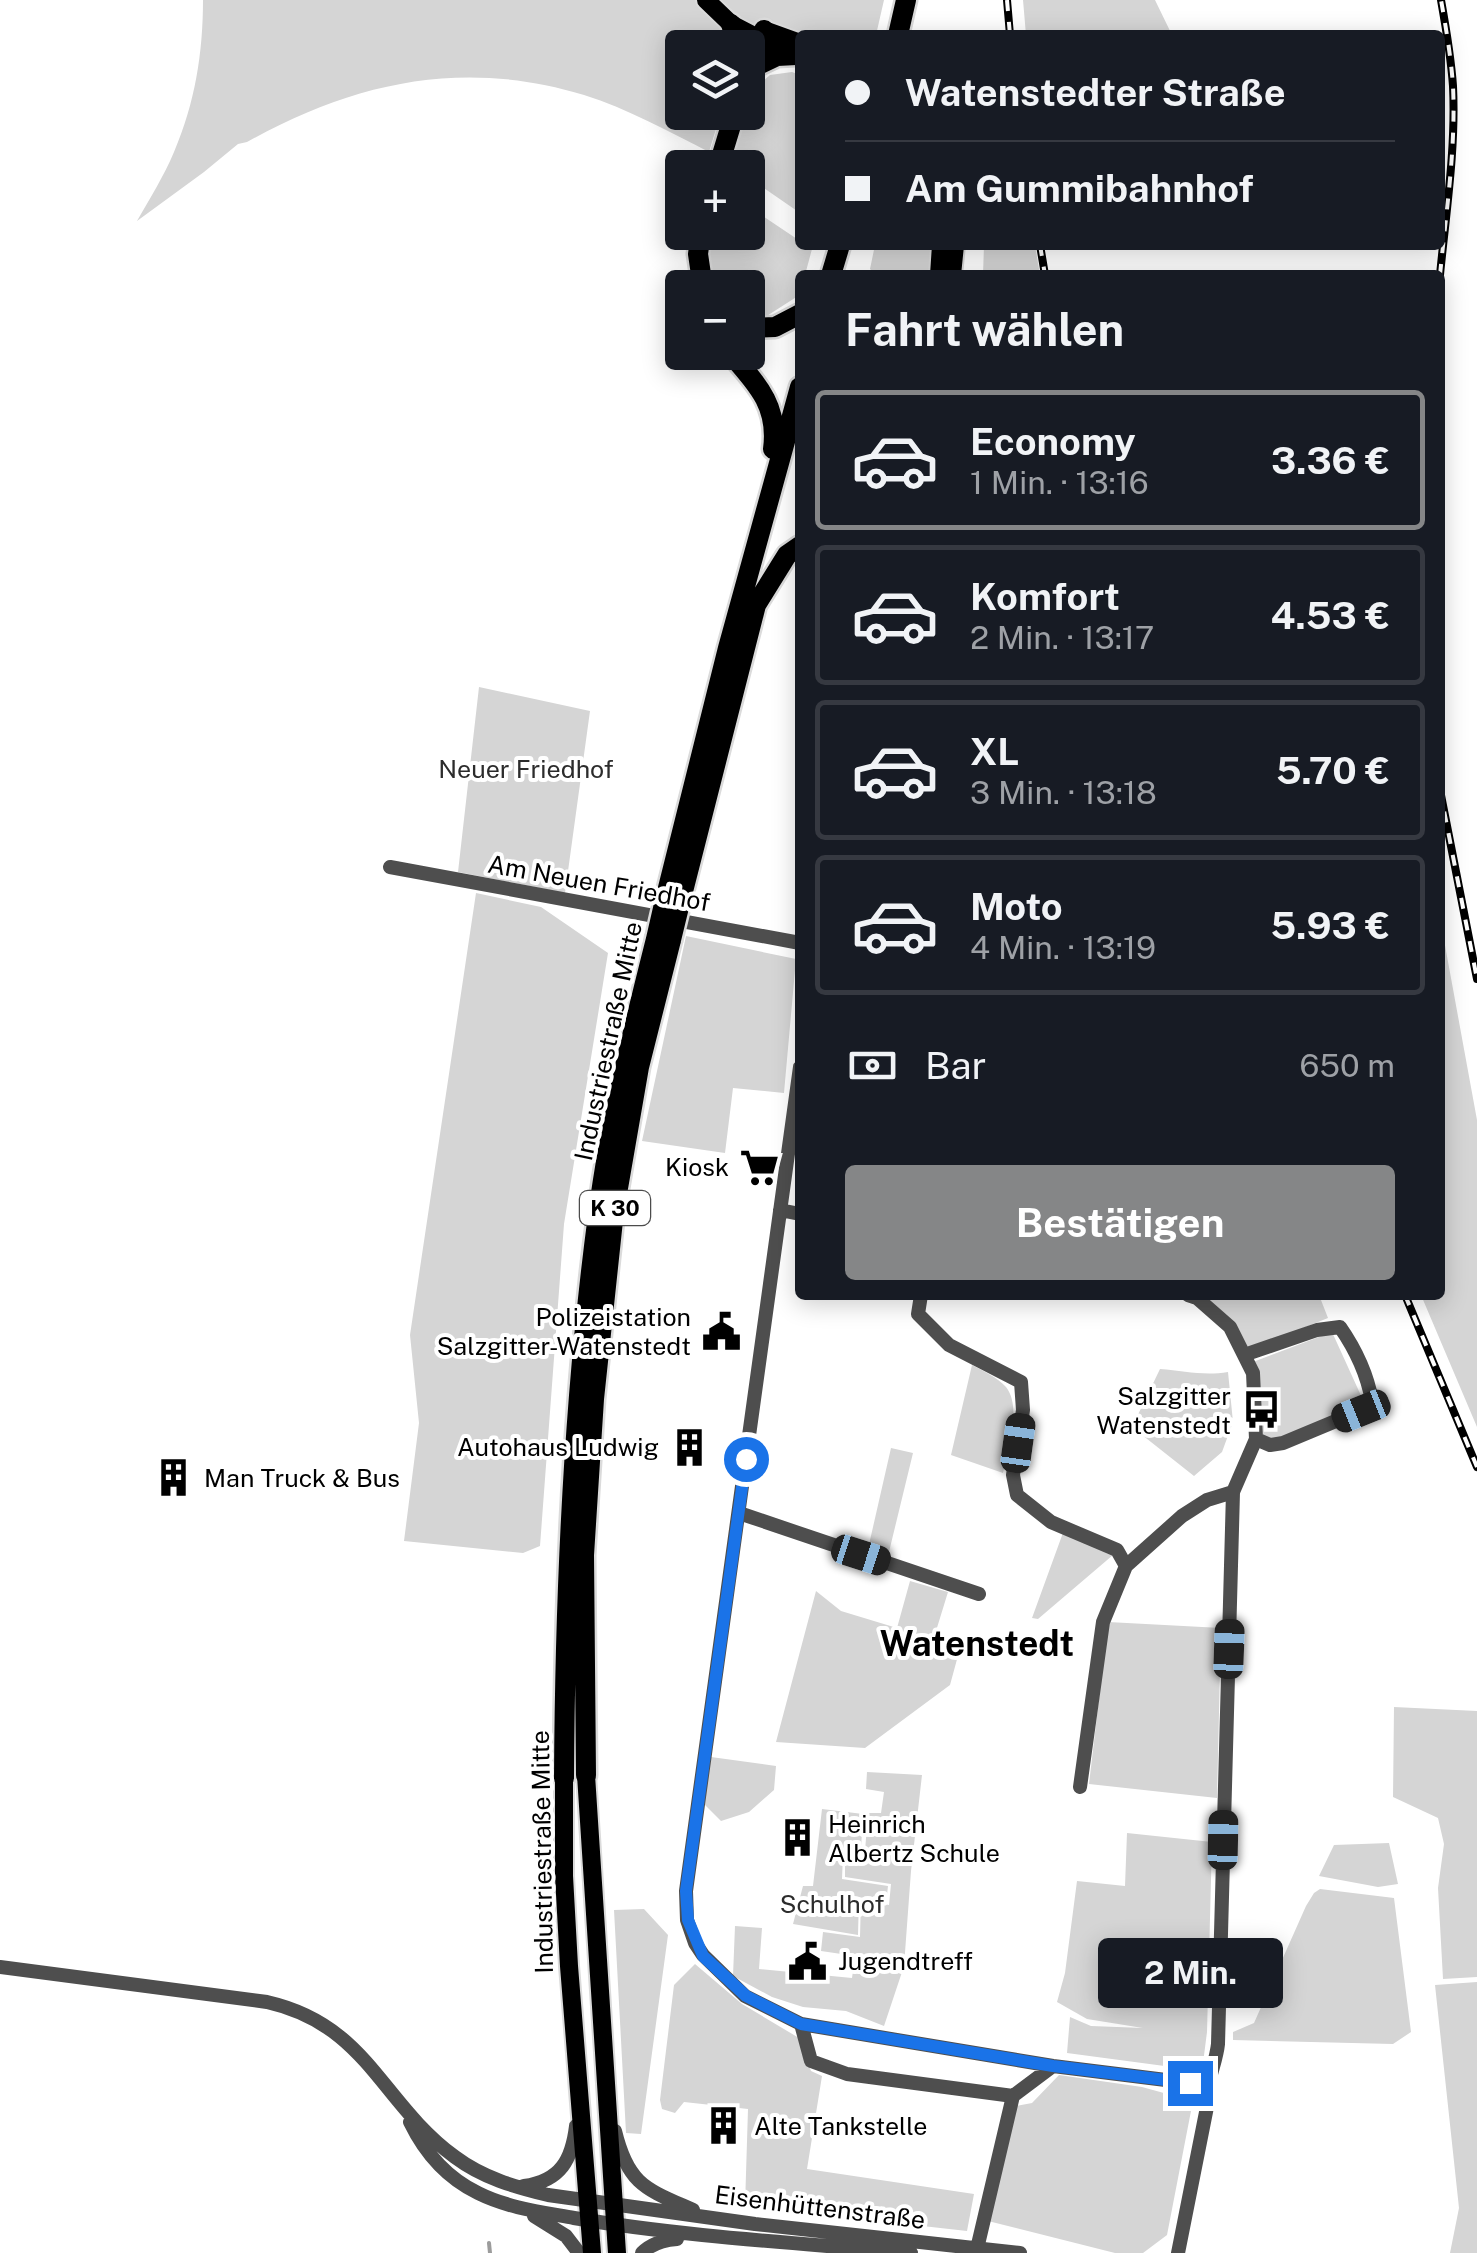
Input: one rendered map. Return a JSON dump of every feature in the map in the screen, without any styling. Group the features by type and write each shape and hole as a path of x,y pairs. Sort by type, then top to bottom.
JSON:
{"highway":[{"path":"899,30 906,0"},
{"path":"731,24 736,30"},
{"path":"765,53 777,56 795,52"},
{"path":"765,327 776,327 795,317"},
{"path":"744,370 774,417 775,439 763,488 762,524"},
{"name":"Industriestraße Mitte","path":"586,1775 584,1555 594,1400 614,1211 664,939 714,703 795,405"},
{"name":"Industriestraße Mitte","path":"671,905 756,605 787,554 795,549"},
{"name":"Industriestraße Mitte","path":"564,1778 566,1596 578,1402 596,1231 624,1066 664,939"}],"main road":[{"path":"706,0 731,24"},
{"path":"718,0 745,21 747,30"},
{"path":"765,50 795,51"},
{"name":"Industriestraße Mitte","path":"586,1775 614,2215"},
{"name":"Industriestraße Mitte","path":"564,1778 567,1930 589,2201"},
{"name":"K 30","path":"589,2201 592,2253"},
{"name":"K 30","path":"614,2215 617,2253"}],"street":[{"name":"Am Neuen Friedhof","path":"390,867 795,942"},
{"path":"795,1103 686,1891 688,1920 703,1956 746,1996 801,2024 1053,2066 1190,2083 1206,2092"},
{"path":"780,1210 795,1213"},
{"path":"920,1300 918,1314 950,1345 1021,1382 1023,1410 1014,1476 1017,1495 1051,1522 1117,1550 1126,1566"},
{"path":"1178,2253 1218,2044 1233,1492 1256,1438 1253,1373 1230,1327 1200,1300"},
{"path":"1244,1355 1318,1330 1340,1327 1356,1350 1372,1401 1367,1408 1283,1443 1270,1445 1256,1438"},
{"path":"1080,1787 1103,1622 1126,1566 1182,1516 1207,1500 1233,1492"},
{"path":"739,1513 979,1594"},
{"path":"0,1967 294,2008 353,2046 402,2108 436,2164 476,2192 525,2210 591,2221 614,2215"},
{"path":"801,2024 811,2061 847,2074 1012,2096"},
{"path":"976,2251 1012,2096 1053,2066"},
{"path":"515,2187 540,2184 570,2158 580,2095"},
{"path":"607,2102 620,2150 633,2176 658,2195 707,2217"},
{"path":"402,2108 454,2157 492,2179 548,2195 589,2201 614,2215"},
{"path":"525,2210 566,2236 579,2253"},
{"name":"Eisenhüttenstraße","path":"614,2215 707,2217 976,2251 1020,2253"},
{"name":"Eisenhüttenstraße","path":"614,2215 703,2236 911,2253"},
{"path":"642,2253 663,2240 703,2236"}],"green space":[{"path":"203,0 884,0 877,30 795,30 795,35 765,38 765,30 665,30 665,130 584,95 539,84 495,78 410,82 328,104 238,144 137,221 181,134 199,58"},
{"path":"1023,0 1155,0 1170,30 1026,30"},
{"path":"795,73 795,210 765,189 765,150 733,150 740,130 765,130 765,79 770,75"},
{"path":"666,130 716,130 710,150"},
{"path":"765,217 795,238 795,250 812,250 806,270 795,270 795,298 765,317 765,270 707,270 706,250 765,250"},
{"path":"874,250 931,250 929,270 870,269"},
{"path":"984,250 1036,250 1039,270 983,270"},
{"name":"Neuer Friedhof","path":"479,687 590,711 565,893 458,872"},
{"path":"476,893 541,907 608,953 564,1224 540,1546 523,1553 404,1541 419,1423 410,1335"},
{"path":"686,936 795,959 784,1093 733,1088 725,1153 642,1141"},
{"path":"1445,945 1477,1120 1477,1427 1423,1300 1445,1300"},
{"path":"1210,1300 1321,1300 1328,1318 1248,1350"},
{"path":"1332,1332 1363,1400 1284,1440 1259,1437 1253,1362"},
{"path":"972,1365 998,1380 1011,1395 1012,1429 1003,1473 951,1455"},
{"path":"1160,1369 1228,1372 1233,1422 1222,1452 1194,1476 1132,1427"},
{"path":"891,1448 913,1453 888,1556 868,1549"},
{"path":"1064,1530 1113,1555 1038,1619 1032,1618"},
{"path":"910,1581 948,1592 932,1644 959,1652 950,1685 865,1748 776,1742 816,1591 841,1611 897,1628"},
{"path":"1108,1622 1221,1628 1217,1798 1089,1784"},
{"path":"1394,1707 1477,1711 1477,1977 1443,1979 1438,1888 1444,1844 1438,1818 1393,1797"},
{"path":"711,1757 776,1766 774,1790 749,1812 721,1821 703,1803"},
{"path":"867,1772 922,1775 904,1966 884,2026 846,2011 803,2007 772,1997 733,1976 735,1926 762,1928 759,1969 852,1978 855,1956 821,1951 823,1932 860,1937 861,1899 889,1905 891,1884 845,1877 845,1856 865,1851 868,1813 881,1813 884,1792 866,1789"},
{"name":"Schulhof","path":"822,1809 863,1814 861,1849 843,1854 842,1879 888,1886 886,1903 859,1897 858,1935 793,1924 803,1886 813,1886"},
{"path":"1127,1833 1212,1842 1207,2032 1202,2071 1067,2053 1070,2017 1091,2026 1143,2028 1087,2019 1057,2002 1065,1973 1077,1881 1125,1886"},
{"path":"1389,1843 1398,1884 1378,1887 1319,1876 1334,1845"},
{"path":"1320,1889 1394,1898 1411,2032 1393,2044 1233,2040 1233,2032 1254,2023 1306,1906"},
{"path":"644,1909 668,1935 641,2134 626,2133 614,1910"},
{"path":"695,1964 742,2004 799,2038 811,2071 822,2076 807,2169 974,2194 967,2231 745,2206 748,2109 684,2102 675,2113 662,2109 660,2100 674,1985"},
{"path":"1477,1982 1477,2253 1450,2253 1459,2208 1435,1985"},
{"path":"1059,2075 1142,2087 1182,2098 1191,2111 1167,2235 1143,2253 1115,2253 980,2219 1010,2107 1032,2103"}],"waterway":[{"path":"489,2243 490,2253"}],"railway":[{"path":"1007,0 1010,30"},
{"path":"1441,0 1454,110 1445,228"},
{"path":"1041,250 1044,270"},
{"path":"1441,270 1443,250"},
{"path":"1445,816 1477,979"},
{"path":"1407,1300 1477,1467"}],"place":[{"name":"Kiosk","path":"759,1167"},
{"name":"Polizeistation Salzgitter-Watenstedt","path":"721,1331"},
{"name":"Salzgitter Watenstedt","path":"1261,1410"},
{"name":"Autohaus Ludwig","path":"689,1447"},
{"name":"Man Truck & Bus","path":"174,1478"},
{"name":"Heinrich Albertz Schule","path":"798,1838"},
{"name":"Jugendtreff","path":"808,1961"},
{"name":"Alte Tankstelle","path":"724,2126"}],"district":[{"name":"Watenstedt","path":"977,1644"}],"route":[{"path":"746,1459 686,1891 688,1920 703,1956 746,1996 801,2024 1053,2066 1190,2083"}]}
